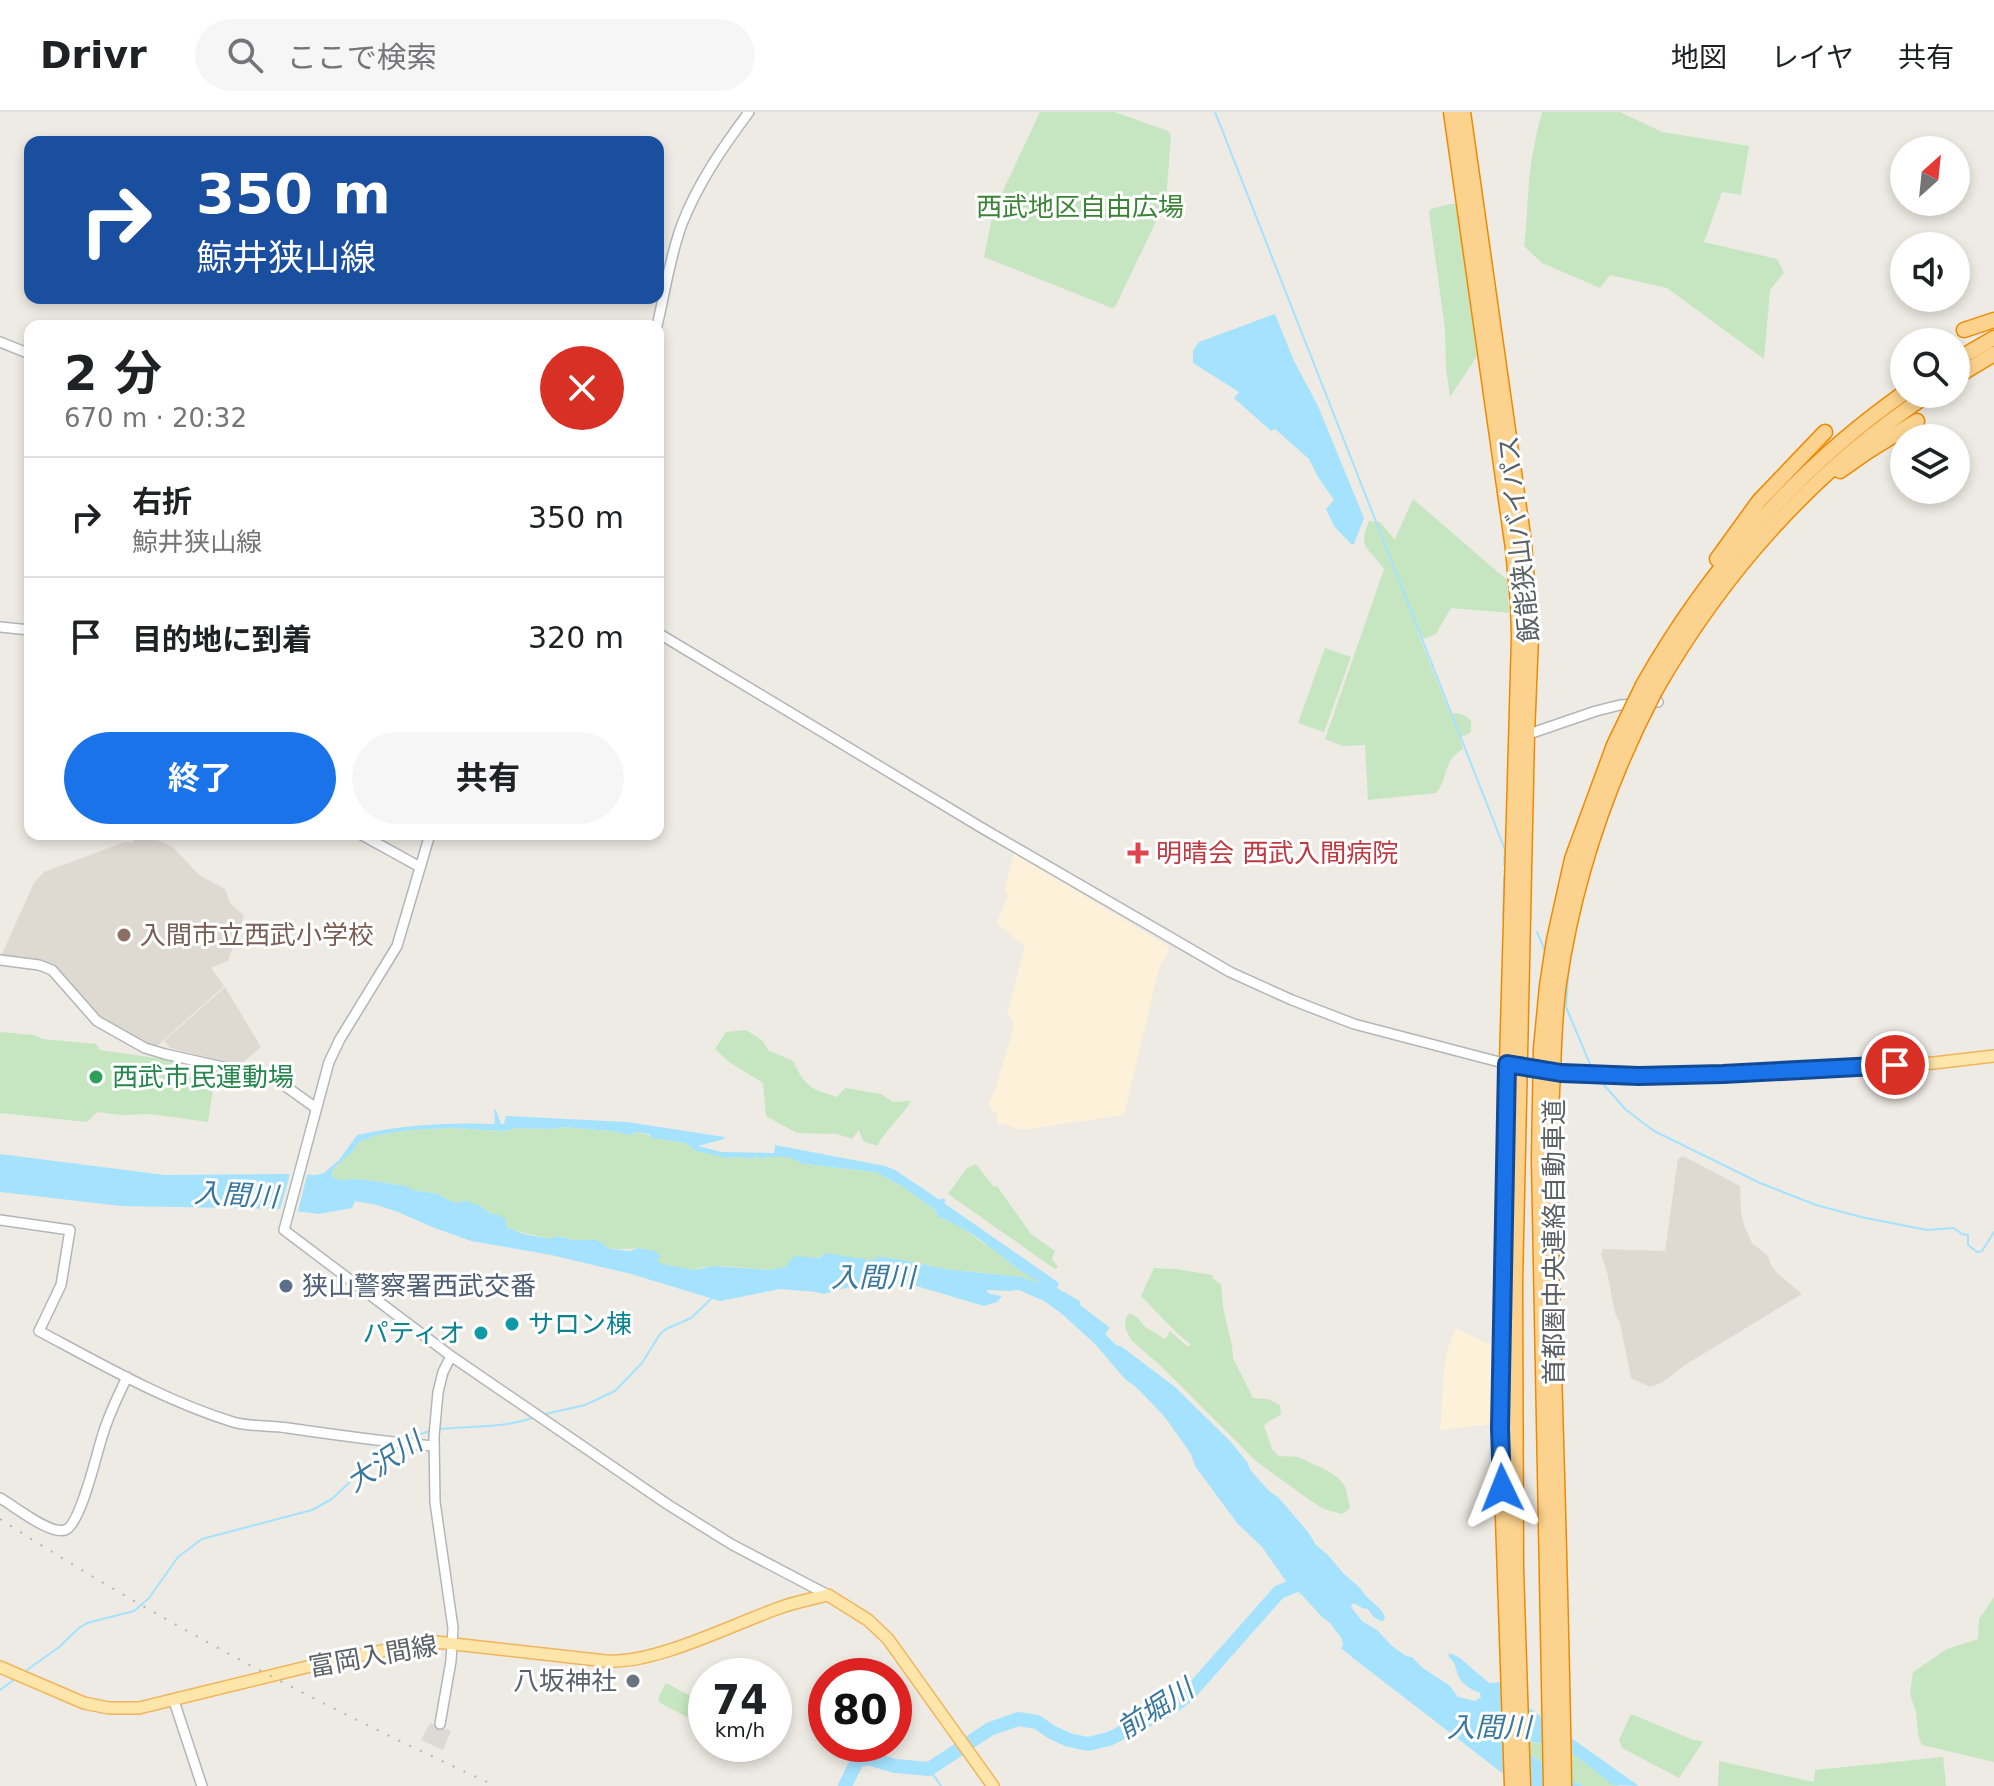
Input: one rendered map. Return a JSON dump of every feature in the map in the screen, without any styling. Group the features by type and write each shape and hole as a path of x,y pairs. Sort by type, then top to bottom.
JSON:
{"highway":[{"name":"飯能狭山バイパス","path":"1451,112 1513,549 1518,605 1522,735 1500,1428 1512,1640"},
{"name":"飯能狭山バイパス","path":"1463,112 1524,543 1531,637 1522,735"},
{"path":"1970,328 1994,320"},
{"path":"1970,352 1994,338"},
{"path":"1970,369 1994,354"},
{"name":"首都圏中央連絡自動車道","path":"1564,1786 1551,1145 1558,985 1573,907 1595,829 1625,751 1652,693 1658,659 1704,590 1749,533 1843,439 1890,404"},
{"name":"首都圏中央連絡自動車道","path":"1551,1786 1539,1159 1541,1049 1554,940 1572,859 1614,745 1713,600 1789,509 1853,449 1910,408"},
{"path":"1755,547 1834,475 1917,421"},
{"path":"1658,659 1692,597 1724,548 1759,501 1825,432"},
{"path":"1512,1640 1512,1786"},
{"path":"1512,1640 1523,1786"}],"main road":[{"path":"1513,1065 1561,1073 1639,1076 1934,1063 1994,1056"},
{"path":"828,1595 868,1620 888,1639 993,1786"},
{"name":"富岡入間線","path":"0,1667 84,1703 121,1709 139,1708 422,1643 622,1661 658,1653 782,1607 828,1595"}],"street":[{"path":"664,294 675,244 690,205 713,162 749,112"},
{"path":"0,342 24,352"},
{"path":"0,627 24,629"},
{"path":"664,637 970,821 1230,972 1354,1024 1513,1065"},
{"path":"1522,735 1627,704 1652,693"},
{"path":"371,840 420,867"},
{"path":"428,840 397,946 334,1049 284,1230 451,1356 697,1524 828,1595"},
{"path":"0,960 39,965 52,970 97,1021 145,1048 272,1078 316,1110"},
{"path":"0,1220 70,1230 61,1285 39,1331 127,1377 235,1422 372,1441 434,1441"},
{"path":"440,1724 453,1644 435,1502 434,1441 441,1381 451,1356"},
{"path":"0,1498 52,1529 65,1530 70,1527 78,1515 103,1433 127,1377"},
{"path":"174,1701 202,1786"}],"shaded area":[{"name":"入間市立西武小学校","path":"134,840 155,840 173,847 199,875 225,889 230,903 244,916 228,961 211,968 224,986 157,1046 141,1042 107,1023 56,967 46,962 1,956 34,883 44,872 125,842 132,843"},
{"path":"1014,853 1168,946 1169,951 1159,968 1124,1115 1017,1129 997,1124 997,1115 988,1104 1010,1041 1014,1023 1007,1014 1025,946 996,923 1009,895 1004,892"},
{"path":"225,987 261,1047 240,1065 170,1048 164,1041"},
{"path":"1683,1156 1740,1186 1741,1211 1752,1243 1768,1256 1777,1273 1802,1294 1685,1365 1663,1382 1650,1387 1631,1378 1601,1254 1603,1249 1665,1251 1678,1159"},
{"path":"1455,1328 1493,1346 1492,1424 1440,1430 1445,1358"},
{"path":"430,1723 451,1731 443,1750 421,1740"}],"green space":[{"name":"西武地区自由広場","path":"1040,112 1115,112 1168,131 1171,135 1166,201 1115,307 984,257 993,212"},
{"path":"1542,112 1620,112 1662,132 1749,146 1741,195 1722,192 1704,242 1777,259 1784,273 1770,290 1764,359 1667,288 1610,275 1600,288 1542,263 1524,246 1531,164"},
{"path":"1456,204 1477,356 1450,397 1445,329 1429,212"},
{"path":"1413,499 1507,580 1509,613 1451,608 1436,634 1424,639 1419,630 1450,714 1459,713 1471,721 1471,732 1460,738 1463,749 1451,759 1436,793 1368,800 1365,745 1343,746 1325,739 1384,569 1366,548 1364,538 1369,521 1380,522 1396,541"},
{"path":"1325,648 1351,657 1324,732 1298,723"},
{"path":"746,1030 763,1041 768,1050 793,1061 805,1082 821,1092 837,1097 845,1088 881,1094 893,1102 911,1101 877,1146 863,1141 859,1130 852,1139 837,1134 797,1133 766,1116 763,1083 729,1062 715,1049 726,1032"},
{"name":"西武市民運動場","path":"0,1032 96,1044 100,1050 175,1062 171,1073 214,1081 208,1122 150,1114 97,1112 87,1122 0,1113"},
{"path":"563,1127 643,1133 652,1138 686,1143 696,1151 728,1158 753,1159 758,1155 790,1157 803,1164 876,1172 903,1187 935,1210 942,1219 957,1224 993,1248 1042,1285 1021,1277 945,1269 880,1257 867,1261 863,1258 822,1257 792,1260 785,1267 770,1270 724,1266 694,1270 662,1265 657,1260 661,1256 648,1250 606,1248 512,1230 484,1209 466,1201 455,1203 438,1194 395,1184 358,1179 339,1181 331,1176 333,1169 359,1142 377,1135 451,1128 504,1131"},
{"path":"976,1164 994,1187 997,1186 1031,1234 1055,1251 1052,1259 1058,1267 1055,1269 948,1194 967,1168"},
{"path":"1154,1268 1212,1275 1221,1284 1233,1358 1253,1398 1268,1399 1280,1405 1281,1414 1264,1426 1272,1449 1279,1456 1298,1457 1337,1477 1345,1486 1350,1508 1342,1514 1324,1509 1256,1461 1131,1340 1125,1328 1126,1317 1130,1313 1165,1339 1170,1331 1188,1347 1190,1344 1141,1296"},
{"path":"1994,1597 1994,1762 1922,1745 1910,1695 1913,1672 1947,1649 1978,1639 1979,1619"},
{"path":"666,1683 688,1695 688,1718 660,1703 658,1698"},
{"path":"1631,1714 1703,1742 1679,1778 1622,1748 1619,1740"},
{"path":"1522,1740 1571,1752 1619,1786 1584,1786 1566,1778 1516,1746"},
{"path":"1943,1757 1946,1786 1718,1786 1719,1761 1814,1782 1815,1770"}],"water":[{"path":"1275,314 1294,361 1318,406 1364,518 1352,545 1334,526 1326,509 1334,500 1309,459 1234,398 1239,392 1193,363 1193,351 1199,342"},
{"name":"入間川","path":"494,1110 501,1124 504,1124 506,1116 627,1122 724,1137 698,1146 722,1152 774,1153 775,1145 895,1170 940,1200 946,1200 944,1203 1059,1283 1057,1288 1080,1301 1080,1305 1109,1327 1105,1334 1116,1345 1175,1387 1231,1442 1251,1471 1278,1497 1316,1545 1381,1610 1385,1617 1383,1621 1376,1619 1368,1609 1356,1604 1351,1607 1362,1621 1377,1630 1392,1646 1450,1686 1458,1697 1475,1701 1481,1697 1480,1693 1462,1681 1448,1656 1450,1653 1460,1658 1489,1683 1500,1682 1522,1703 1639,1786 1613,1785 1571,1752 1519,1739 1516,1746 1584,1786 1519,1786 1353,1658 1341,1648 1342,1639 1330,1623 1288,1584 1262,1547 1237,1523 1195,1466 1191,1454 1164,1416 1062,1314 1044,1301 1019,1290 988,1290 990,1294 1002,1296 997,1302 984,1306 913,1285 893,1283 845,1288 824,1294 780,1289 720,1301 631,1274 551,1255 471,1241 398,1212 355,1201 352,1208 319,1214 281,1209 121,1206 0,1192 0,1154 165,1175 316,1175 324,1173 339,1160 357,1135 442,1124 494,1124","holes":["563,1127 629,1135 636,1132 649,1134 652,1138 686,1143 696,1151 727,1158 753,1159 758,1155 760,1159 789,1157 803,1164 876,1172 903,1187 935,1210 938,1217 968,1232 1041,1284 1021,1277 945,1269 898,1259 880,1257 867,1261 826,1253 820,1258 794,1256 785,1267 770,1270 714,1266 694,1270 662,1264 657,1260 661,1256 655,1251 610,1249 597,1240 556,1236 551,1239 522,1233 506,1226 506,1219 466,1201 455,1203 438,1194 405,1186 355,1179 339,1180 331,1176 333,1169 359,1142 377,1135 451,1128 504,1131"]}],"pier":[{"path":"291,1170 308,1171 297,1215 279,1213"}],"waterway":[{"path":"1215,112 1505,850 1504,865"},
{"path":"1504,878 1504,919"},
{"path":"1537,932 1546,953"},
{"path":"1569,963 1566,1007 1590,1064"},
{"path":"1604,1085 1625,1109 1654,1131 1760,1183 1816,1205 1927,1230 1954,1228 1968,1235 1968,1245 1977,1252 1982,1251 1994,1232"},
{"name":"大沢川","path":"541,1415 585,1405 615,1391 642,1363 660,1334 691,1318 711,1299"},
{"name":"大沢川","path":"439,1429 500,1425 535,1417"},
{"name":"大沢川","path":"410,1441 433,1430"},
{"name":"大沢川","path":"24,1672 87,1623 134,1611 149,1598 178,1557 202,1539 312,1510 332,1499 354,1478 401,1447"},
{"name":"前堀川","path":"845,1786 857,1761 868,1758 895,1766 929,1769 990,1729 1018,1719 1037,1722 1069,1740 1088,1744 1109,1739 1166,1711 1187,1696 1279,1592 1307,1581"},
{"path":"0,1690 15,1679"},
{"path":"929,1769 941,1786"}],"railway":[{"path":"0,1519 120,1593 243,1662 496,1786"}],"place":[{"name":"明晴会 西武入間病院","path":"1138,853"},
{"name":"入間市立西武小学校","path":"124,935"},
{"name":"西武市民運動場","path":"96,1077"},
{"name":"狭山警察署西武交番","path":"286,1286"},
{"name":"サロン棟","path":"512,1324"},
{"name":"パティオ","path":"481,1333"},
{"name":"八坂神社","path":"633,1681"}],"route":[{"path":"1502,1488 1500,1428 1507,1064 1561,1073 1639,1076 1895,1065"}]}
